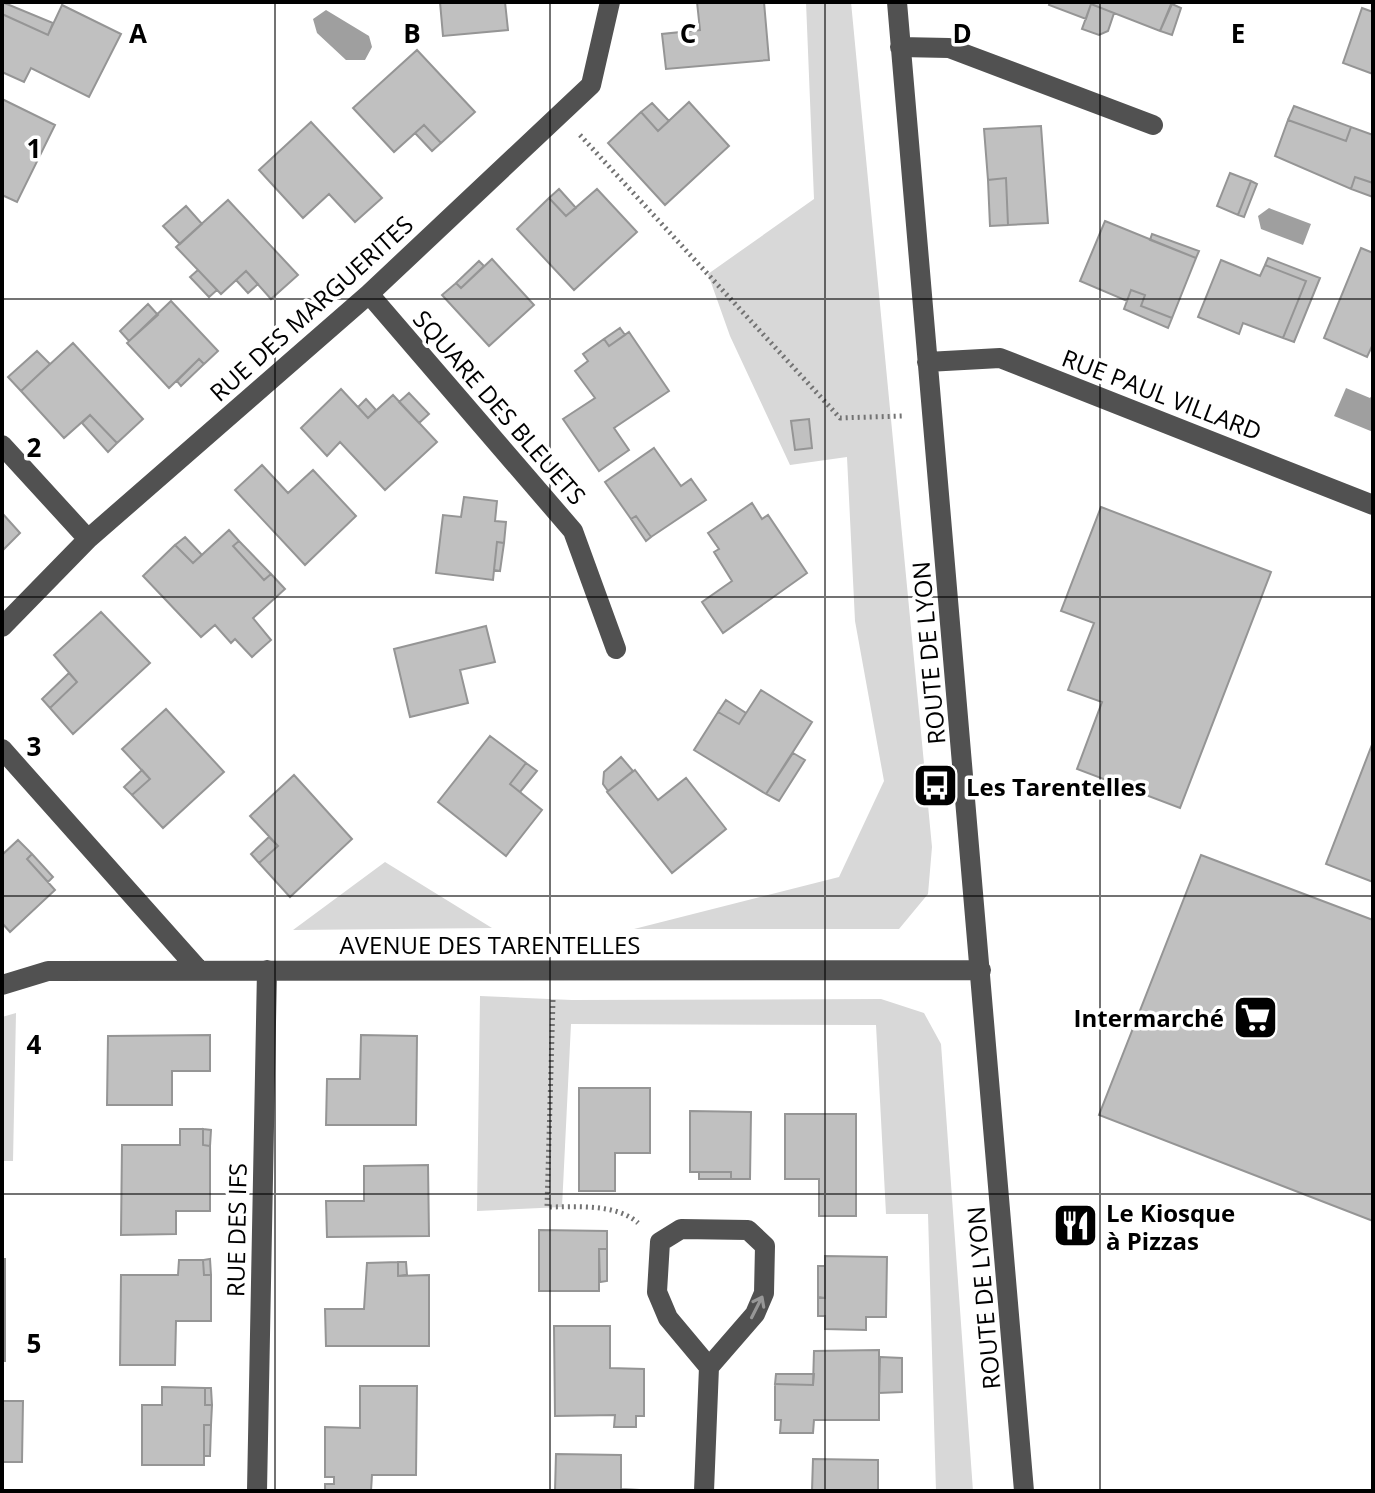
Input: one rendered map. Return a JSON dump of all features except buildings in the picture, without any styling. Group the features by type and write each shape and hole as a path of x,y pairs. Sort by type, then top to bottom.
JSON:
{"street":[{"name":"RUE DES MARGUERITES","path":"2,627 88,539 369,294 591,85 610,2"},
{"name":"ROUTE DE LYON","path":"897,2 1024,1491"},
{"path":"900,47 949,48 1153,125"},
{"name":"SQUARE DES BLEUETS","path":"369,294 573,531 616,649"},
{"name":"RUE PAUL VILLARD","path":"927,362 1000,358 1373,505"},
{"path":"2,445 88,539"},
{"path":"2,749 198,969"},
{"name":"RUE DES IFS","path":"257,1491 267,970"},
{"name":"AVENUE DES TARENTELLES","path":"2,985 48,971 981,970"},
{"path":"704,1491 709,1367 755,1314 764,1293 765,1246 748,1230 681,1229 660,1242 657,1292 668,1318 709,1367"}],"path":[{"path":"561,114 840,418 932,416"},
{"path":"554,970 547,1207 594,1208 630,1215 660,1242"}],"shaded area":[{"path":"806,2 851,2 932,847 928,894 899,929 634,929 839,877 884,781 855,621 847,457 790,465 730,336 708,274 814,199"},
{"path":"326,10 369,36 372,47 365,60 346,60 317,33 313,19"},
{"path":"1269,208 1311,224 1303,245 1261,229 1258,216"},
{"path":"1346,388 1370,398 1373,394 1373,432 1334,416"},
{"path":"385,862 492,928 293,930"},
{"path":"480,996 572,1000 881,999 924,1013 941,1044 973,1491 936,1491 928,1214 886,1214 876,1025 571,1024 562,1207 477,1211"},
{"path":"16,1013 13,1161 2,1161 2,1017"}],"place":[{"name":"Les Tarentelles","path":"935,786"},
{"name":"Intermarché","path":"1255,1017"},
{"name":"Le Kiosque à Pizzas","path":"1075,1226"}]}
